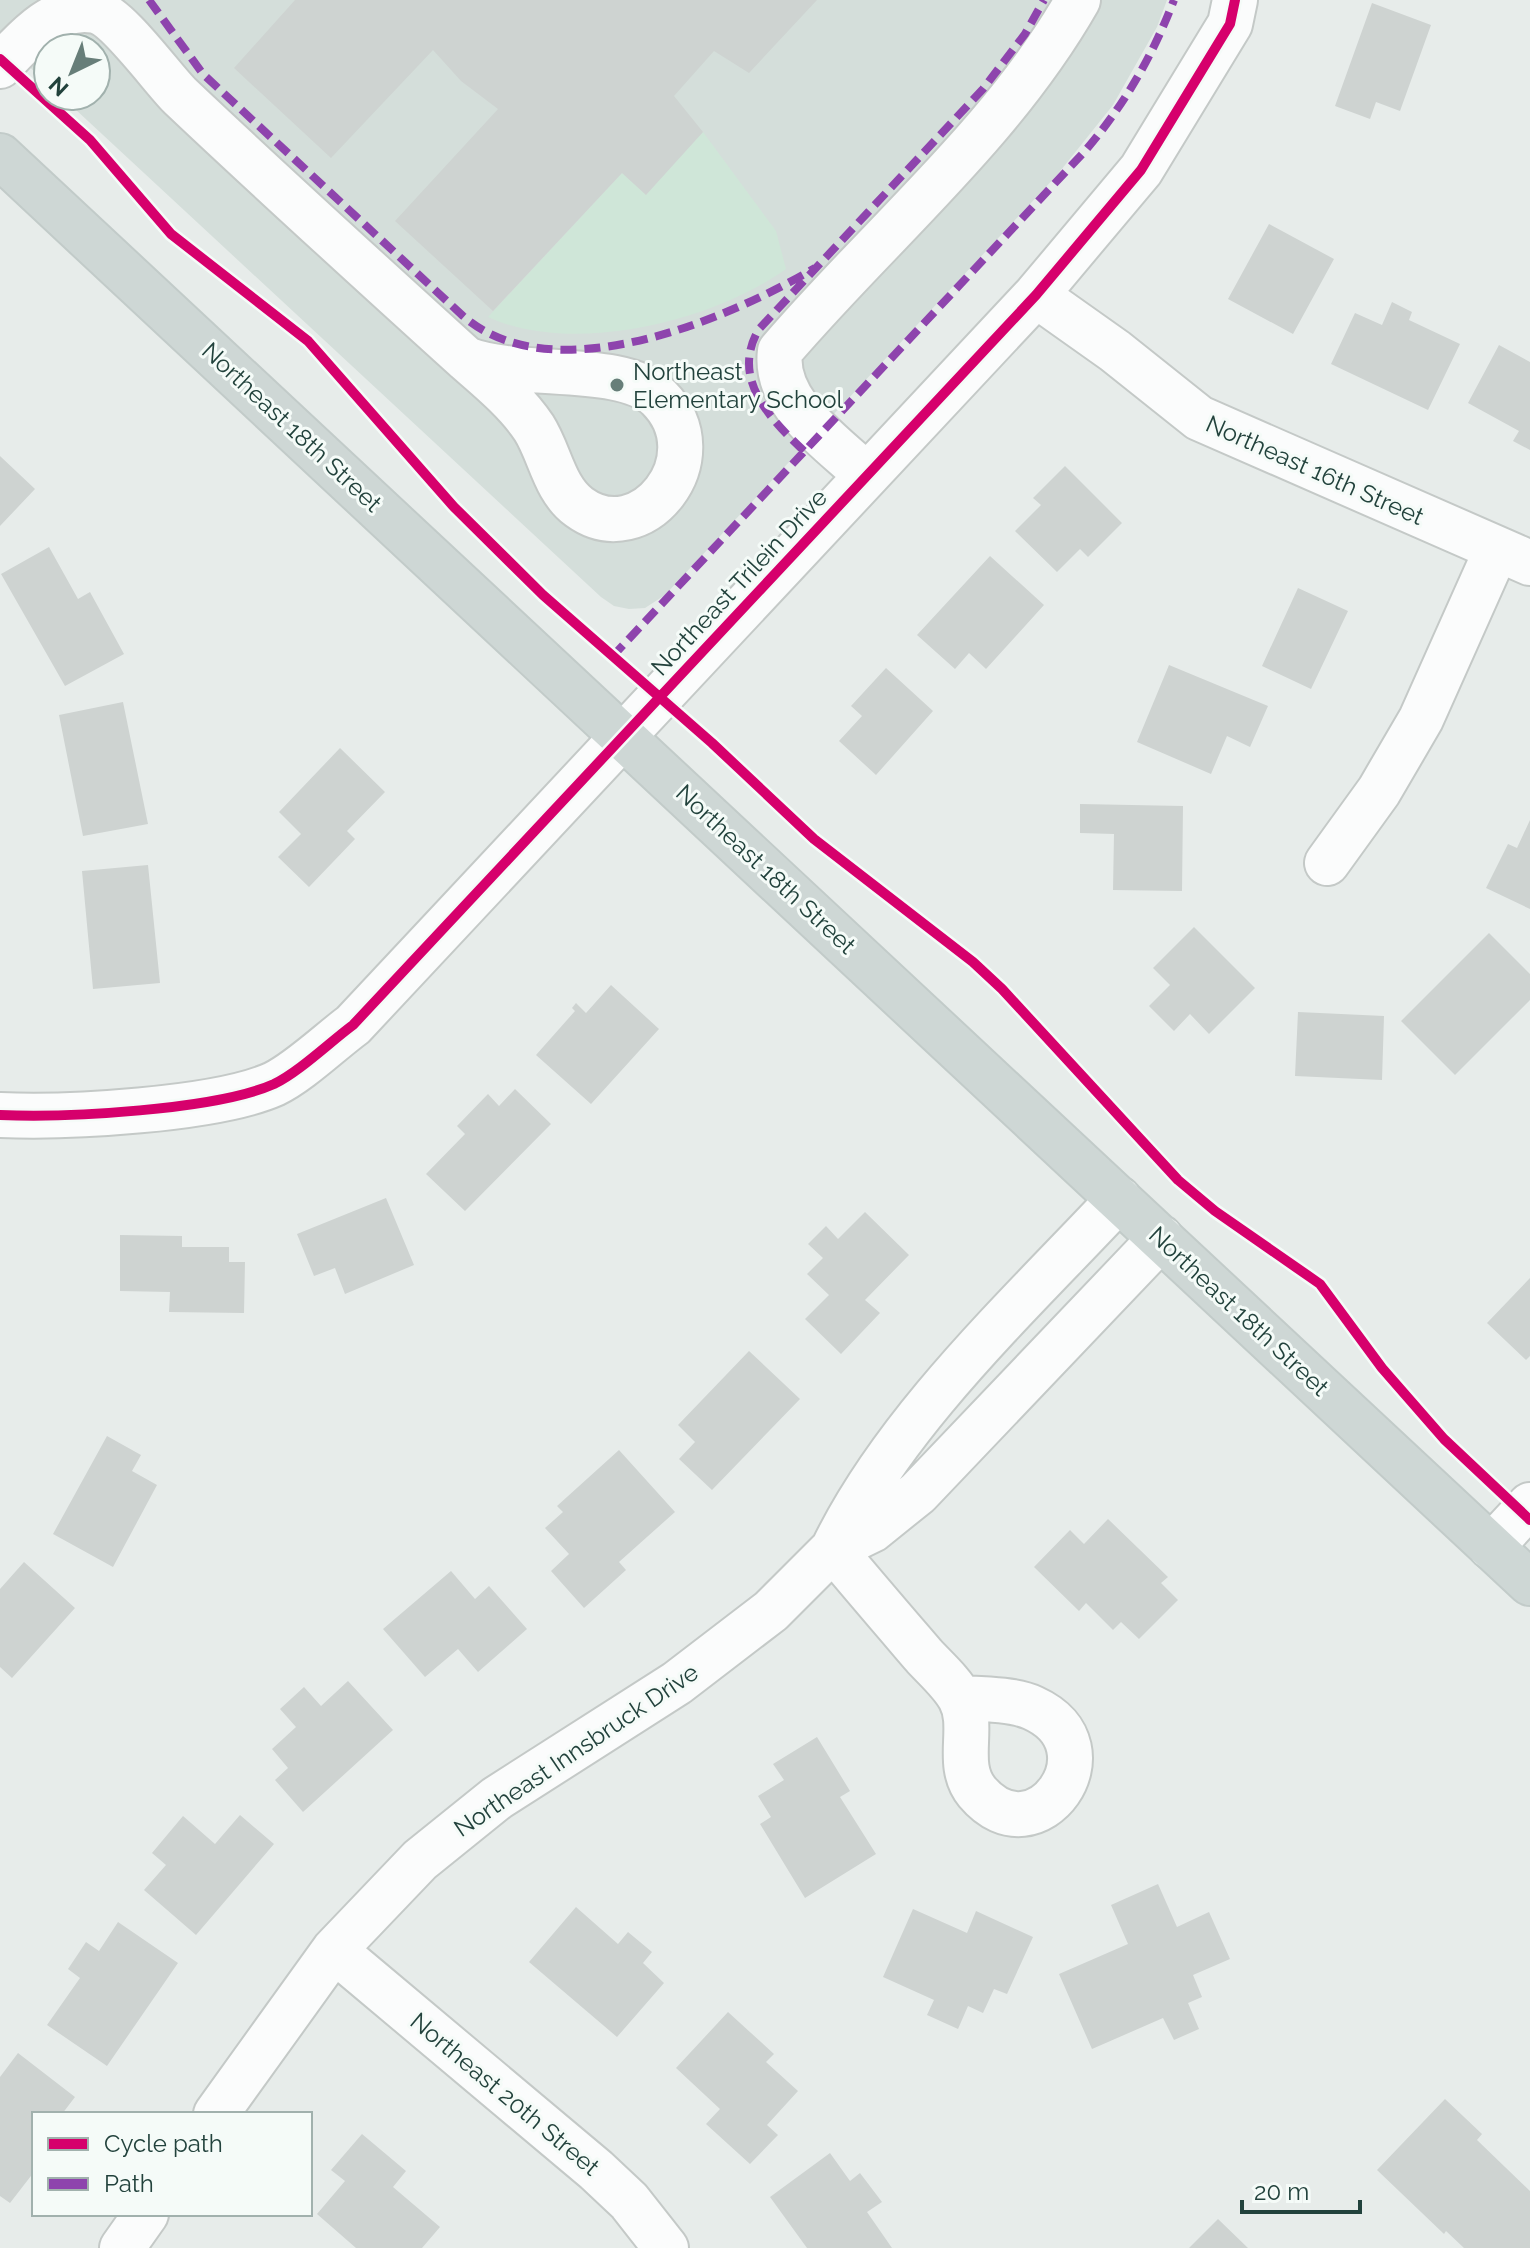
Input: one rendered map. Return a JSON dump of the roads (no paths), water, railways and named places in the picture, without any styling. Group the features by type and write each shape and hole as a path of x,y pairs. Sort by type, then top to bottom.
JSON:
{"main road":[{"name":"Northeast 18th Street","path":"0,156 1530,1583"}],"street":[{"path":"866,475 799,409 784,389 778,370 780,351 971,145 1015,93 1078,0"},
{"name":"Northeast Trilein Drive","path":"0,1115 44,1117 207,1101 275,1084 353,1025 1036,295 1141,170 1230,24 1235,0"},
{"path":"0,66 26,38 54,18 78,9 100,12 132,41 181,96 510,400 534,428 564,491 589,512 599,518 618,519 644,510 666,491 680,469 683,443 674,419 661,399 643,385 610,376 530,373 482,365 466,359"},
{"name":"Northeast 16th Street","path":"1036,295 1115,351 1199,418 1513,557"},
{"path":"1327,863 1379,791 1513,557"},
{"name":"Northeast Innsbruck Drive","path":"217,2112 334,1950 420,1860 486,1807 677,1683 771,1611 833,1549 870,1481 916,1422 1119,1199"},
{"name":"Northeast Innsbruck Drive","path":"833,1549 872,1530 954,1459 1161,1238"},
{"path":"916,1422 954,1459"},
{"path":"1491,1547 1530,1505"},
{"path":"833,1549 961,1698"},
{"name":"Northeast 20th Street","path":"334,1950 596,2170 629,2201 666,2248"},
{"path":"122,2248 145,2216"}],"place":[{"name":"Northeast Elementary School","path":"617,385"}]}
